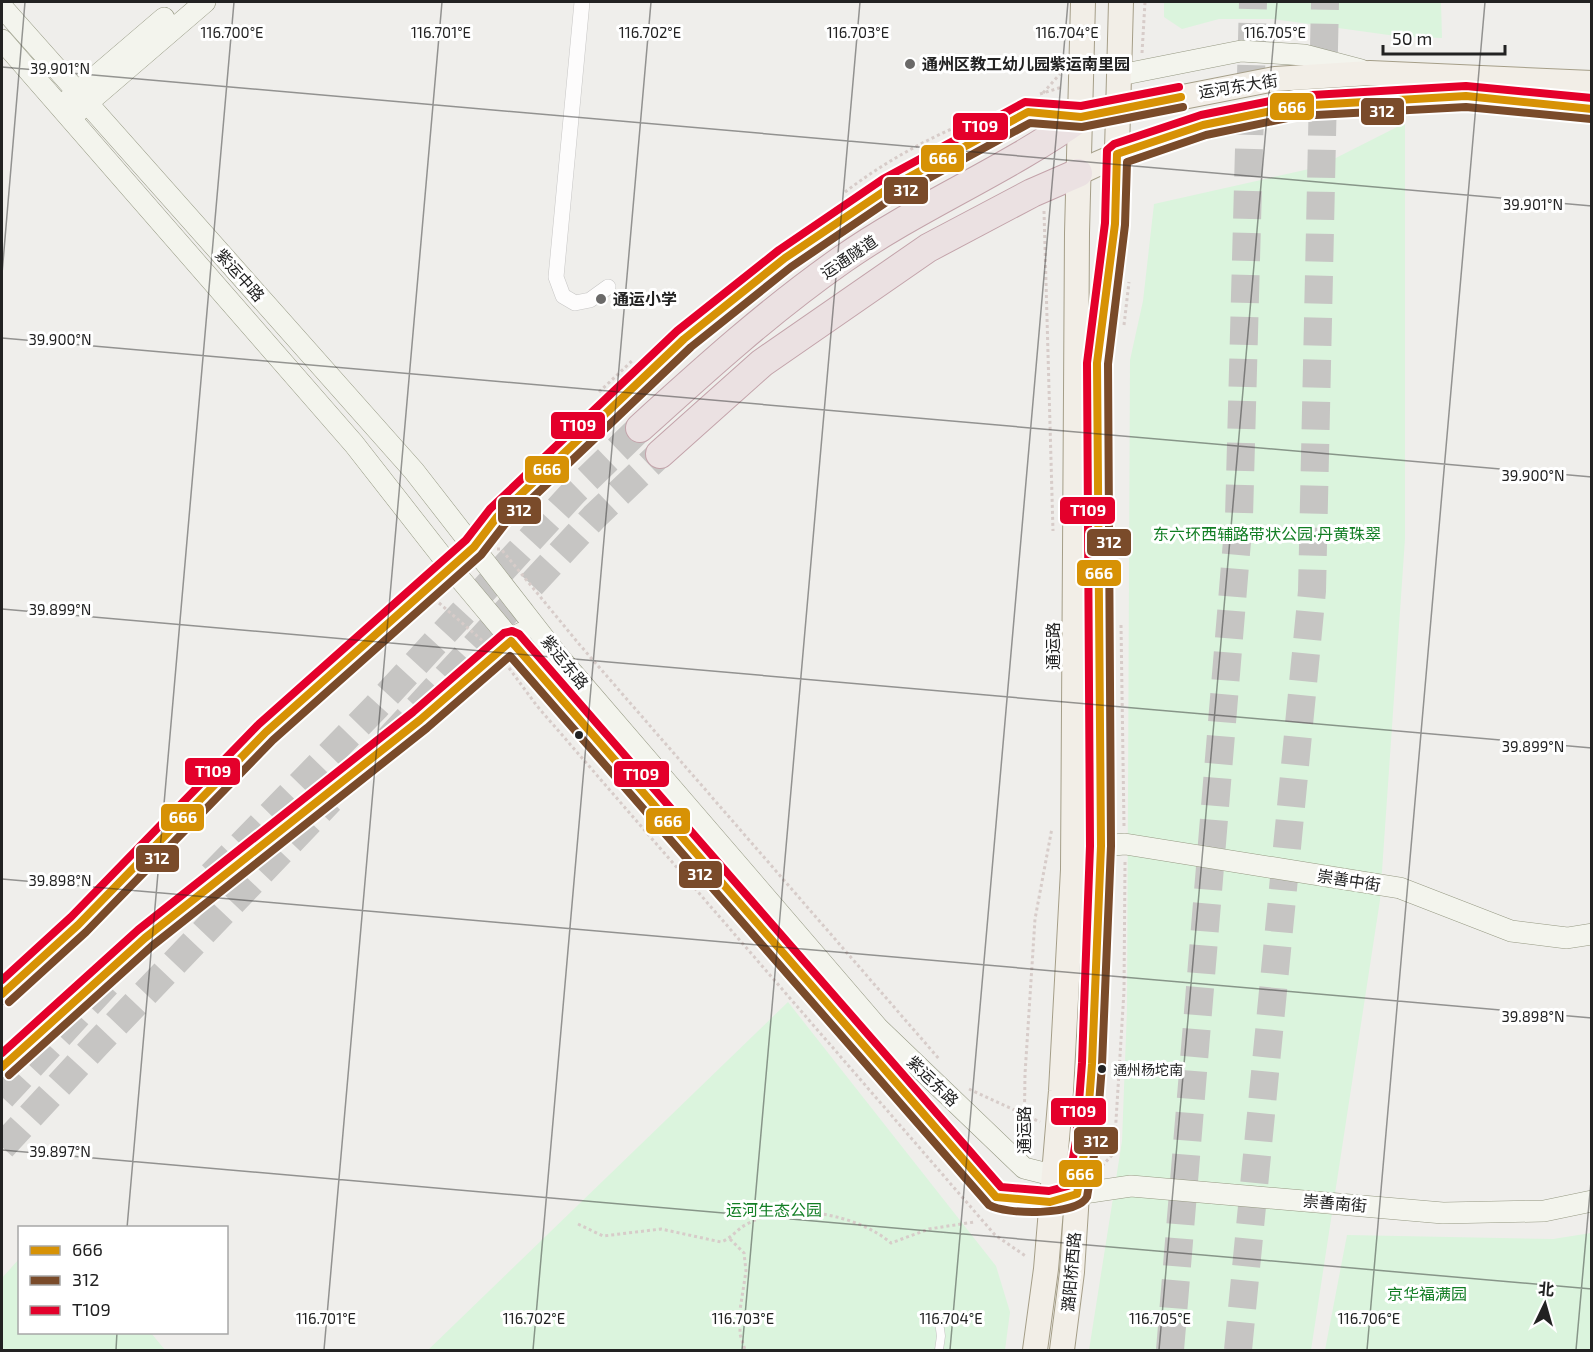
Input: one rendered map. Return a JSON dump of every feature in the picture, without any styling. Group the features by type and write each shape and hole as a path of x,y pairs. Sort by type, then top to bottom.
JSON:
{"highway":[{"name":"运通隧道","path":"640,428 746,333 843,259 945,196 1037,147 1080,117"},
{"path":"660,454 762,363 928,248 1078,173"}],"main road":[{"path":"82,98 183,2"},
{"path":"64,113 205,2"},
{"name":"通运路","path":"1050,1202 1057,1129 1073,870 1078,173 1083,2"},
{"path":"1077,1194 1086,1142 1101,846 1096,363 1115,224 1116,111 1126,74 1121,2"},
{"name":"紫运中路","path":"2,7 414,471 474,547"},
{"name":"紫运中路","path":"2,40 354,444 451,568"},
{"name":"运河东大街","path":"1126,74 1241,51 1304,55 1370,73"},
{"name":"运河东大街","path":"2,994 78,925 266,732 474,547 497,517 684,339 785,258 898,183 1028,112 1044,111 1080,117 1275,79 1370,73 1592,83"},
{"name":"运河东大街","path":"1078,173 1117,154 1203,125 1296,106 1466,96 1592,109"},
{"name":"紫运东路","path":"474,547 534,624 695,818 878,1028 1024,1168 1052,1175 1077,1194"},
{"name":"紫运东路","path":"451,568 504,647 674,825 996,1197 1050,1202 1077,1194"},
{"path":"2,1067 145,938 243,858 299,818 534,624"},
{"name":"崇善中街","path":"1101,846 1125,844 1400,888 1511,931 1567,938 1592,934"},
{"name":"崇善南街","path":"1077,1194 1131,1186 1443,1213 1544,1211 1592,1201"},
{"name":"潞阳桥西路","path":"1062,1350 1072,1272 1077,1194"},
{"name":"潞阳桥西路","path":"1035,1350 1046,1269 1050,1202"}],"street":[{"path":"582,2 556,277 563,296 575,303 590,300 608,287"}],"lane":[{"path":"938,1315 942,1336 939,1350"}],"path":[{"path":"1126,74 1144,50 1145,2"},
{"path":"1044,111 1042,93 1065,69"},
{"path":"1043,189 1053,542"},
{"path":"1123,330 1129,299 1129,276"},
{"name":"紫运东路","path":"474,547 501,549 579,644 946,1068"},
{"path":"423,591 504,647 537,706 995,1235 1046,1269"},
{"path":"1100,1169 1114,1153 1124,991 1125,844 1121,620"},
{"name":"通运路","path":"1024,1168 1024,1115 1035,920 1052,818"},
{"name":"紫运东路","path":"962,1086 1057,1129"},
{"path":"1086,1142 1114,1153"},
{"path":"578,1224 603,1236 661,1229 721,1242 730,1239 745,1224 784,1214 835,1218 878,1232 891,1243 929,1229 974,1222"},
{"path":"730,1239 744,1253 745,1289 740,1310 740,1334 745,1350"}],"green space":[{"path":"1164,2 1441,2 1442,38 1396,36 1273,19 1219,19 1182,29 1164,17"},
{"name":"东六环西辅路带状公园·丹黄珠翠","path":"1405,123 1405,539 1380,900 1311,1350 1089,1350 1122,1141 1127,1009 1130,360 1143,301 1154,204 1318,167"},
{"name":"运河生态公园","path":"788,1002 996,1266 1010,1312 1005,1350 428,1350"},
{"name":"京华福满园","path":"1591,1233 1591,1350 1325,1350 1347,1235 1553,1239"},
{"path":"18,1260 18,1334 152,1334 165,1350 2,1350 2,1278"}],"tunnel":[{"path":"1170,1350 1239,517 1253,2"},
{"path":"1238,1350 1312,591 1325,2"},
{"path":"212,875 376,707 573,493 640,428"},
{"path":"389,739 594,517 660,454"},
{"path":"2,1147 330,800"},
{"path":"2,1097 115,975"}],"transit line":[{"name":"T109","path":"2,1053 138,930 413,712 504,633 512,631 519,634 1001,1187 1049,1191 1068,1186 1076,1141 1082,1063 1090,846 1087,363 1105,223 1107,150 1114,144 1201,115 1295,96 1466,86 1592,98"},
{"name":"T109","path":"2,980 71,917 259,724 466,540 490,509 677,331 779,250 883,179 1025,102 1081,106 1179,87"},
{"name":"666","path":"2,1067 145,938 420,720 511,641 996,1197 1050,1202 1077,1194 1086,1142 1092,1064 1101,846 1097,363 1115,224 1117,154 1203,125 1296,106 1466,96 1592,109"},
{"name":"666","path":"2,994 78,925 266,732 474,547 497,517 684,339 785,258 889,188 1028,112 1081,117 1181,97"},
{"name":"312","path":"9,1002 86,932 273,740 481,555 505,524 691,347 791,267 894,197 1030,123 1082,127 1183,107"},
{"name":"312","path":"9,1075 152,946 427,728 510,656 989,1205 1010,1211 1041,1212 1070,1208 1081,1203 1087,1197 1096,1143 1102,1065 1111,846 1108,364 1125,225 1127,162 1206,135 1297,116 1466,107 1591,119"}],"place":[{"name":"通州区教工幼儿园紫运南里园","path":"910,64"},
{"name":"通运小学","path":"601,299"},
{"name":"通州杨坨南","path":"1102,1069"}]}
